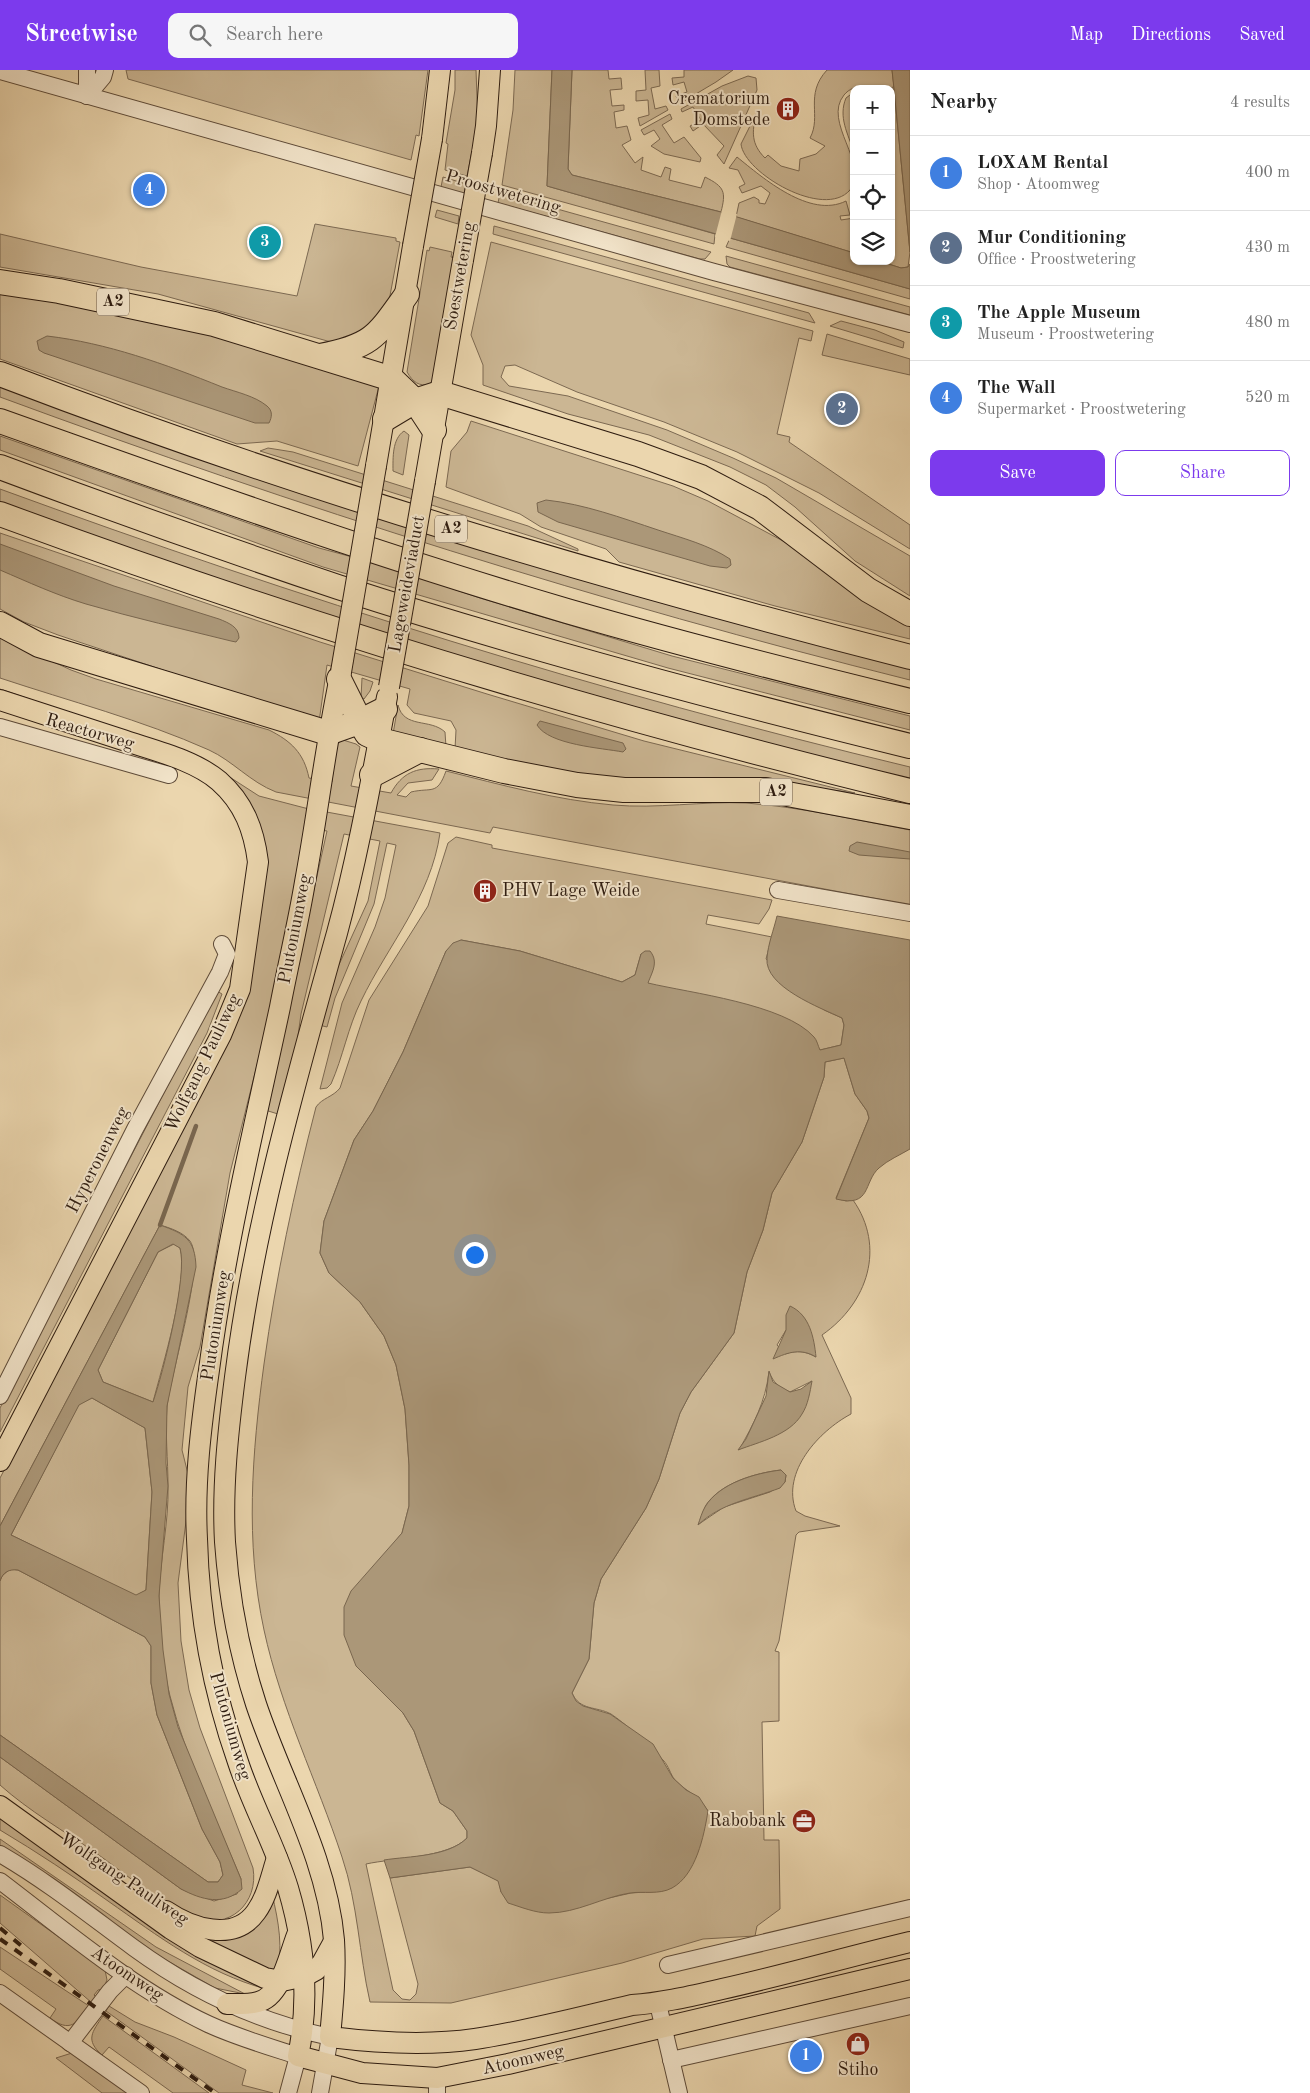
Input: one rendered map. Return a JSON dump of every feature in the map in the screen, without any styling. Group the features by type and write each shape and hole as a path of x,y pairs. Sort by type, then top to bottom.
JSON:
{"highway":[{"name":"A2","path":"0,282 59,291 176,315 245,332 392,379 415,401 434,430"},
{"path":"320,356 365,344 386,324 406,294"},
{"name":"A2","path":"0,374 357,500 669,593 910,657"},
{"path":"385,419 415,401 440,393 638,454 701,477 760,508 868,590 910,614"},
{"name":"A2","path":"0,420 349,542 567,611 710,651 910,701"},
{"path":"0,467 314,578 553,652 910,746"},
{"name":"A2","path":"0,514 164,573 417,656 617,716 910,791"},
{"path":"0,624 39,645 328,733 359,722 387,698"},
{"name":"A2","path":"340,675 359,722 367,734 380,740 504,771 577,785 624,790 766,790 910,817"},
{"path":"371,783 420,750"}],"main road":[{"path":"340,675 432,139 440,70"},
{"name":"Soestwetering","path":"425,481 482,153 490,70"},
{"name":"Lageweideviaduct","path":"387,698 425,481"},
{"name":"Plutoniumweg","path":"298,2056 303,2031 305,1976 298,1933 288,1888 238,1762 209,1651 200,1597 196,1537 199,1443 218,1296 292,949 328,733 340,675"},
{"name":"Plutoniumweg","path":"330,2036 334,1994 334,1941 323,1884 256,1703 233,1618 225,1540 225,1452 240,1333 272,1169 337,932 360,837 387,698"},
{"name":"Wolfgang Pauliweg","path":"0,700 160,752 204,771 233,796 246,815 256,842 258,862 240,989 221,1035 0,1461"},
{"name":"Wolfgang Pauliweg","path":"0,712 168,767 203,785 221,800 238,826 244,842 247,865 238,950 226,995 211,1034 104,1245 0,1442"},
{"name":"Wolfgang Pauliweg","path":"0,1793 180,1921 202,1928 214,1930 230,1928 246,1922 256,1913 269,1884 277,1858"},
{"name":"Wolfgang Pauliweg","path":"0,1806 178,1934 200,1947 265,1978 282,1980 305,1976"},
{"path":"227,2004 258,2003 267,1999 282,1980 298,1933"},
{"path":"305,1976 322,1964 334,1941"},
{"name":"Atoomweg","path":"330,2036 365,2041 425,2043 474,2039 632,2005 658,2004 797,1973 843,1958 910,1942"},
{"name":"Atoomweg","path":"298,2056 362,2073 437,2086 508,2064 910,1969"}],"street":[{"path":"87,70 87,96"},
{"path":"87,96 103,78 105,70"},
{"name":"Proostwetering","path":"0,71 714,272 910,324"},
{"name":"Reactorweg","path":"0,727 170,775"},
{"path":"778,890 910,913"},
{"name":"Hyperonenweg","path":"0,1395 135,1130 220,972 227,954 222,944"},
{"name":"Atoomweg","path":"0,1854 61,1891 135,1949 179,1978 227,2004 270,2021 303,2031 330,2036"},
{"name":"Atoomweg","path":"0,1881 126,1975 159,1997 208,2024 298,2056"},
{"path":"668,1965 910,1908"},
{"path":"70,2044 110,1991 126,1975"},
{"path":"0,1993 141,2093"},
{"path":"658,2004 678,2093"},
{"path":"671,2060 910,2006"},
{"name":"Plutoniumweg","path":"320,2093 327,2063 330,2036"},
{"name":"Plutoniumweg","path":"288,2093 298,2056"}],"shaded area":[{"path":"126,70 428,70 419,136 416,135 411,160 128,79"},
{"path":"455,70 476,70 478,125 474,152 472,151 467,176 445,170 448,144 446,143 455,90"},
{"path":"515,70 552,70 547,186 715,234 714,244 502,185 513,110"},
{"path":"552,70 572,70 568,169 572,175 721,212 850,252 850,265 892,265 901,268 908,267 910,264 910,289 547,186"},
{"path":"572,70 608,70 609,79 621,78 622,89 610,90 612,106 624,105 624,110 614,112 616,128 627,126 631,140 622,145 635,163 643,157 641,170 661,177 665,167 671,169 669,180 701,188 705,177 717,184 722,191 721,212 572,175 568,169"},
{"path":"645,70 659,70 660,86 651,88 655,109 666,106 668,110 640,126 638,118 649,115 648,100 636,101 636,91 646,90"},
{"path":"684,70 733,70 679,104 676,96 687,92 684,82 673,85 672,78 684,77"},
{"path":"827,70 892,70 894,85 850,85 850,90 844,95 839,106 838,118 850,153 850,190 838,198 822,200 787,189 770,179 745,156 741,144 756,114 753,132 755,143 760,153 765,158 768,155 781,166 799,171 800,159 816,154 825,146 810,138 814,122 816,88"},
{"path":"892,70 910,70 910,252 895,85"},
{"path":"748,76 756,78 757,90 724,164 717,155 724,146 703,124 693,131 690,126 701,120 693,107 682,112 681,109 722,86"},
{"path":"850,95 850,140 843,119 846,98"},
{"path":"895,99 910,252 908,267 901,268 892,265 895,265"},
{"path":"670,114 672,119 662,125 674,143 684,137 701,158 700,162 664,154 651,146 660,139 654,130 644,135 641,130"},
{"path":"737,157 773,185 803,201 817,205 832,205 846,201 850,215 840,216 841,220 850,219 850,252 736,217 739,203 754,197 759,200 759,203 765,204 770,193 761,186 742,193 739,187 745,184 738,170 729,168"},
{"path":"443,177 466,184 464,194 441,187"},
{"path":"500,193 711,252 705,259 700,259 498,203"},
{"path":"437,210 459,216 458,224 435,217"},
{"path":"315,224 396,238 396,241 400,242 389,301 367,334 331,342 158,294 0,267 0,234 141,267 297,296"},
{"path":"494,226 809,313 815,323 493,234"},
{"path":"730,238 910,289 910,299 726,247"},
{"path":"491,242 813,331 811,341 799,338 777,434 790,437 789,442 910,525 910,549 819,493 737,452 664,422 577,392 515,365 505,366 501,377 509,386 568,396 667,430 776,478 910,556 910,596 855,561 795,507 766,485 730,467 649,435 568,414 483,385 483,365 471,335"},
{"path":"430,247 452,252 451,257 456,258 434,378 430,384 423,385 414,381 407,372 427,250 429,251"},
{"path":"726,256 910,307 910,315 730,267 727,264"},
{"path":"0,290 210,330 379,386 358,466 277,441 237,444 0,359"},
{"path":"841,321 875,330 904,342 903,348 830,326"},
{"path":"827,334 910,359 910,375 822,355"},
{"path":"47,336 114,349 179,370 245,395 269,408 271,414 270,421 269,423 255,423 44,353 39,350 37,341"},
{"path":"0,385 910,665 910,680 679,619 565,586 337,515 112,438 0,397"},
{"path":"471,421 673,486 708,501 798,549 910,625 910,639 775,606 619,562 606,549 541,527 520,514 446,487 451,451 467,432"},
{"path":"404,431 409,435 403,475 393,471 393,460 395,444 400,434"},
{"path":"0,436 319,548 382,565 480,598 672,656 910,716 910,730 668,668 323,567 0,450"},
{"path":"268,448 293,452 528,526 578,549 578,551 260,451"},
{"path":"0,489 224,568 451,641 679,708 910,767 910,781 792,752 320,617 0,503"},
{"path":"546,500 603,512 695,542 730,559 731,565 727,568 710,566 558,522 538,512 537,503"},
{"path":"0,533 320,642 487,694 644,741 855,793 803,786 617,782 455,749 456,730 451,721 414,713 407,705 410,689 327,665 319,722 58,635 24,622 0,609"},
{"path":"0,544 114,586 219,619 235,628 239,638 236,642 177,628 86,604 53,592 0,570"},
{"path":"0,637 71,670 96,679 269,730 290,743 300,755 309,778 332,782 335,745 343,740 360,747 351,786 391,793 395,786 410,773 423,769 439,769 432,780 408,783 397,795 406,797 411,792 437,787 446,771 529,791 592,803 646,806 746,803 808,811 910,830 910,905 493,827 490,833 276,792 258,783 218,755 184,739 132,720 0,678"},
{"path":"362,678 373,682 370,691 364,699 361,698"},
{"path":"0,689 197,756 259,796 305,808 440,833 428,878 418,900 361,1001 331,1084 327,1088 320,1089 342,1003 375,927 385,898 396,845 387,843 374,904 335,998 327,1027 319,1025 337,969 368,901 380,841 344,834 301,1014 297,1043 278,1114 265,1110 327,831 309,828 284,957 230,1173 200,1347 188,1387 182,1450 188,1474 187,1514 178,1583 181,1641 189,1690 200,1728 253,1868 254,1881 246,1903 230,1917 219,1920 195,1917 156,1896 35,1812 0,1785 0,1757 181,1889 214,1901 237,1894 241,1879 184,1743 170,1696 160,1633 159,1595 168,1500 167,1407 191,1295 194,1272 194,1253 190,1241 184,1235 160,1225 0,1526 0,1478 229,1039 264,877 236,791 0,694"},
{"path":"398,705 406,717 432,725 445,732 446,747 393,734"},
{"path":"540,721 623,743 626,749 623,752 564,741 543,732 537,725"},
{"path":"456,837 492,845 492,848 772,900 769,909 759,924 708,915 706,924 772,937 766,959 824,1010 842,1018 844,1025 841,1045 820,1050 647,983 641,954 635,975 622,982 520,951 461,940 446,951 403,1052 373,1111 354,1140 324,1221 320,1253 329,1273 360,1302 384,1336 396,1365 405,1409 409,1465 409,1506 402,1533 381,1559 403,1713 414,1731 440,1803 453,1811 467,1831 467,1838 447,1850 366,1864 393,1990 402,1999 410,2000 416,1994 418,1984 390,1878 470,1867 499,1881 501,1892 609,1898 631,1893 660,1891 708,1811 696,1797 675,1780 663,1760 631,1729 611,1714 579,1703 572,1693 589,1659 594,1603 601,1579 646,1508 659,1479 680,1413 691,1392 734,1333 747,1272 763,1230 772,1193 802,1142 824,1077 825,1062 844,1058 855,1094 867,1111 869,1118 836,1198 846,1201 853,1200 863,1218 869,1236 870,1255 861,1291 851,1307 838,1322 822,1335 851,1398 851,1414 839,1421 816,1442 798,1468 794,1482 793,1496 796,1511 805,1516 840,1526 799,1532 796,1535 779,1641 775,1651 779,1652 779,1721 762,1722 764,1840 779,1840 780,1909 757,1926 755,1936 703,1939 622,1963 451,2003 370,2002 352,1893 342,1857 280,1688 264,1630 254,1564 252,1531 256,1431 274,1299 300,1171 316,1107 340,1088 369,1000 428,906 448,843","holes":["786,1330 816,1357 801,1352 785,1354 777,1345","769,1372 777,1384 790,1392 812,1381 739,1450 758,1413","781,1470 786,1475 785,1482 770,1492 724,1507 699,1524 706,1505 720,1491 739,1480"]},
{"path":"857,842 910,852 910,859 859,855 849,851 850,846"},
{"path":"777,916 910,940 910,1149 879,1168 861,1197 848,1201 836,1199 869,1118 867,1111 855,1094 844,1058 825,1062 824,1077 802,1142 772,1193 763,1230 747,1272 734,1333 691,1392 680,1413 659,1479 646,1508 601,1579 594,1603 589,1659 572,1693 576,1701 583,1706 610,1714 653,1744 673,1778 686,1790 699,1797 708,1811 698,1854 687,1874 680,1882 667,1890 630,1893 580,1908 549,1913 528,1910 508,1903 501,1892 498,1881 470,1867 390,1878 384,1860 428,1855 450,1849 467,1838 467,1831 453,1811 440,1803 414,1731 403,1713 356,1666 344,1635 344,1607 351,1591 402,1533 409,1506 409,1465 405,1409 396,1365 384,1336 360,1302 329,1273 320,1253 324,1221 354,1140 373,1111 403,1052 446,951 453,943 461,940 520,951 622,982 635,975 641,954 645,951 650,951 653,955 654,963 648,983 736,1001 782,1016 800,1026 814,1037 820,1050 841,1045 844,1025 842,1018 808,1002 784,987 774,978 769,968 767,958"},
{"path":"217,991 222,994 207,1033 0,1432 0,1408"},
{"path":"160,1225 176,1231 191,1244 196,1267 167,1406 166,1463 168,1486 159,1596 163,1650 169,1694 178,1727 241,1879 242,1889 235,1894 227,1898 212,1900 181,1889 0,1757 0,1735 208,1882 218,1882 223,1875 220,1862 202,1829 157,1715 151,1683 151,1646 145,1637 18,1570 7,1572 0,1581 0,1526","holes":["173,1244 180,1248 182,1261 181,1279 163,1370 153,1402 103,1382 98,1370 158,1252","92,1398 145,1428 152,1492 146,1590 136,1595 11,1535 79,1405"]},
{"path":"174,1244 180,1248 182,1262 181,1281 168,1346 153,1402 103,1382 98,1370 158,1252"},
{"path":"790,1306 802,1315 810,1328 816,1357 811,1354 795,1352 773,1359 786,1330 786,1315"},
{"path":"769,1371 773,1382 790,1392 801,1389 812,1381 806,1407 797,1421 782,1433 738,1450 746,1439 766,1396"},
{"path":"92,1398 145,1428 152,1492 146,1590 136,1596 11,1535 79,1404"},
{"path":"781,1470 786,1475 785,1482 780,1488 716,1511 698,1525 705,1507 719,1492 750,1477"},
{"path":"10,1569 18,1570 145,1637 151,1646 151,1683 157,1715 202,1829 220,1862 223,1875 218,1882 208,1882 0,1735 0,1581 2,1576"},
{"path":"0,1814 266,1989 223,1973 164,1940 68,1873 0,1830"},
{"path":"0,1839 156,1947 245,1994 215,1988 152,1952 0,1850"},
{"path":"272,1894 279,1935 280,1955 277,1977 185,1928 215,1940 240,1936"},
{"path":"0,1895 105,1970 107,1980 103,1989 98,1990 94,1995 96,1997 92,2003 0,1923"},
{"path":"0,1947 89,2006 81,2018 68,2026 57,2023 50,2018 56,2009 0,1969"},
{"path":"109,2006 135,2022 174,2037 246,2070 242,2085 273,2093 219,2093 106,2011"},
{"path":"103,2016 209,2093 173,2093 109,2047 102,2055 93,2045 92,2036 93,2031"},
{"path":"72,2053 127,2093 102,2093 56,2058"}],"pier":[{"path":"722,210 737,214 730,241 715,237"}],"waterway":[{"path":"160,1225 196,1126"}],"railway":[{"path":"0,1928 24,1948"},
{"path":"0,1939 215,2093"}],"place":[{"name":"Crematorium Domstede","path":"788,109"},
{"name":"The Wall","path":"149,190"},
{"name":"The Apple Museum","path":"265,242"},
{"name":"Mur Conditioning","path":"842,409"},
{"name":"PHV Lage Weide","path":"485,891"},
{"name":"Rabobank","path":"804,1821"},
{"name":"Stiho","path":"858,2044"},
{"name":"LOXAM Rental","path":"806,2056"}]}
